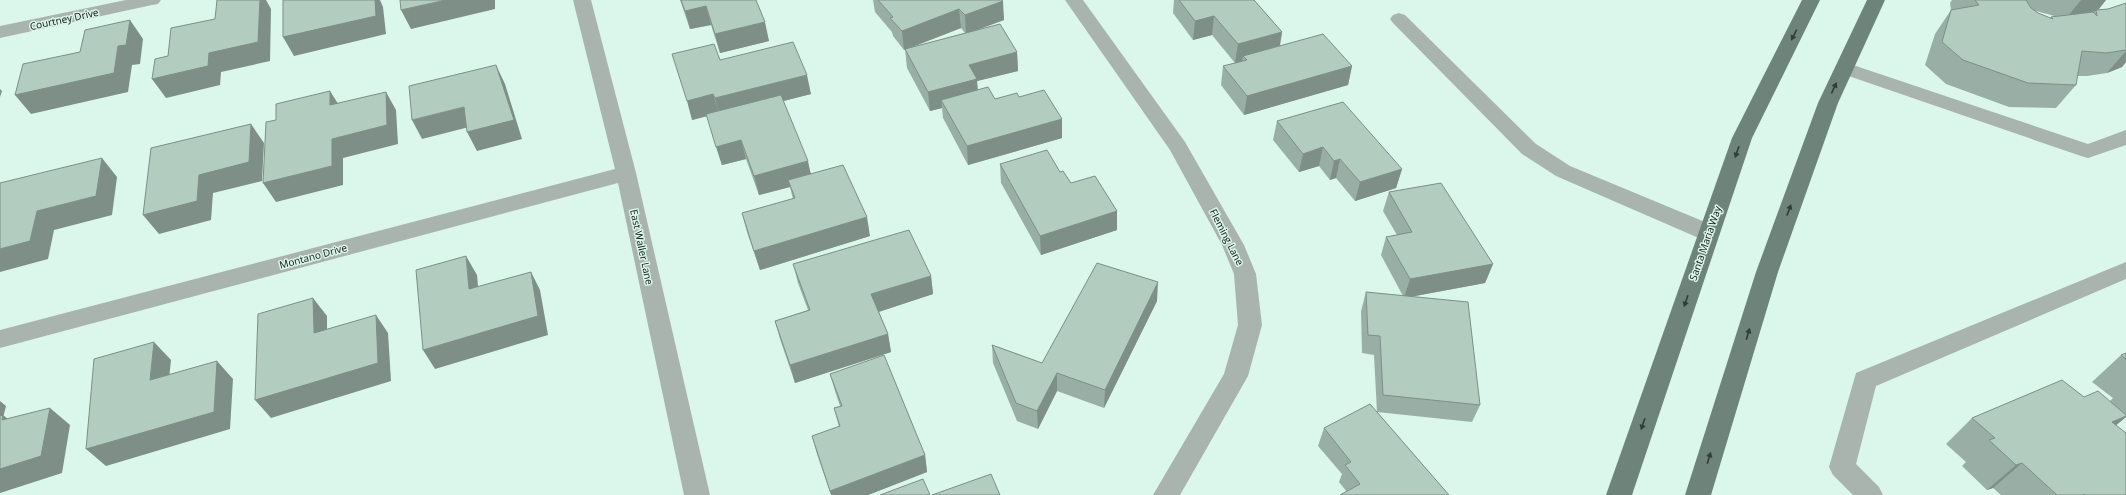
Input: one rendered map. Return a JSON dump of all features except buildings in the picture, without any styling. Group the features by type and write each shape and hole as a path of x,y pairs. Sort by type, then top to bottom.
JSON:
{"main road":[{"name":"Santa Maria Way","path":"1619,495 1742,138 1811,0"},
{"path":"1698,495 1767,272 1828,103 1876,0"}],"street":[{"name":"Courtney Drive","path":"0,32 152,0"},
{"name":"East Waller Lane","path":"582,0 626,173 697,495"},
{"name":"Fleming Lane","path":"1074,0 1178,147 1233,245 1245,274 1250,325 1236,376 1166,495"},
{"path":"1399,19 1529,149 1563,171 1709,233"},
{"path":"1844,68 2088,151 2126,137"},
{"name":"Montano Drive","path":"0,339 626,173"},
{"path":"1870,495 1842,467 1865,380 2126,270"}]}
